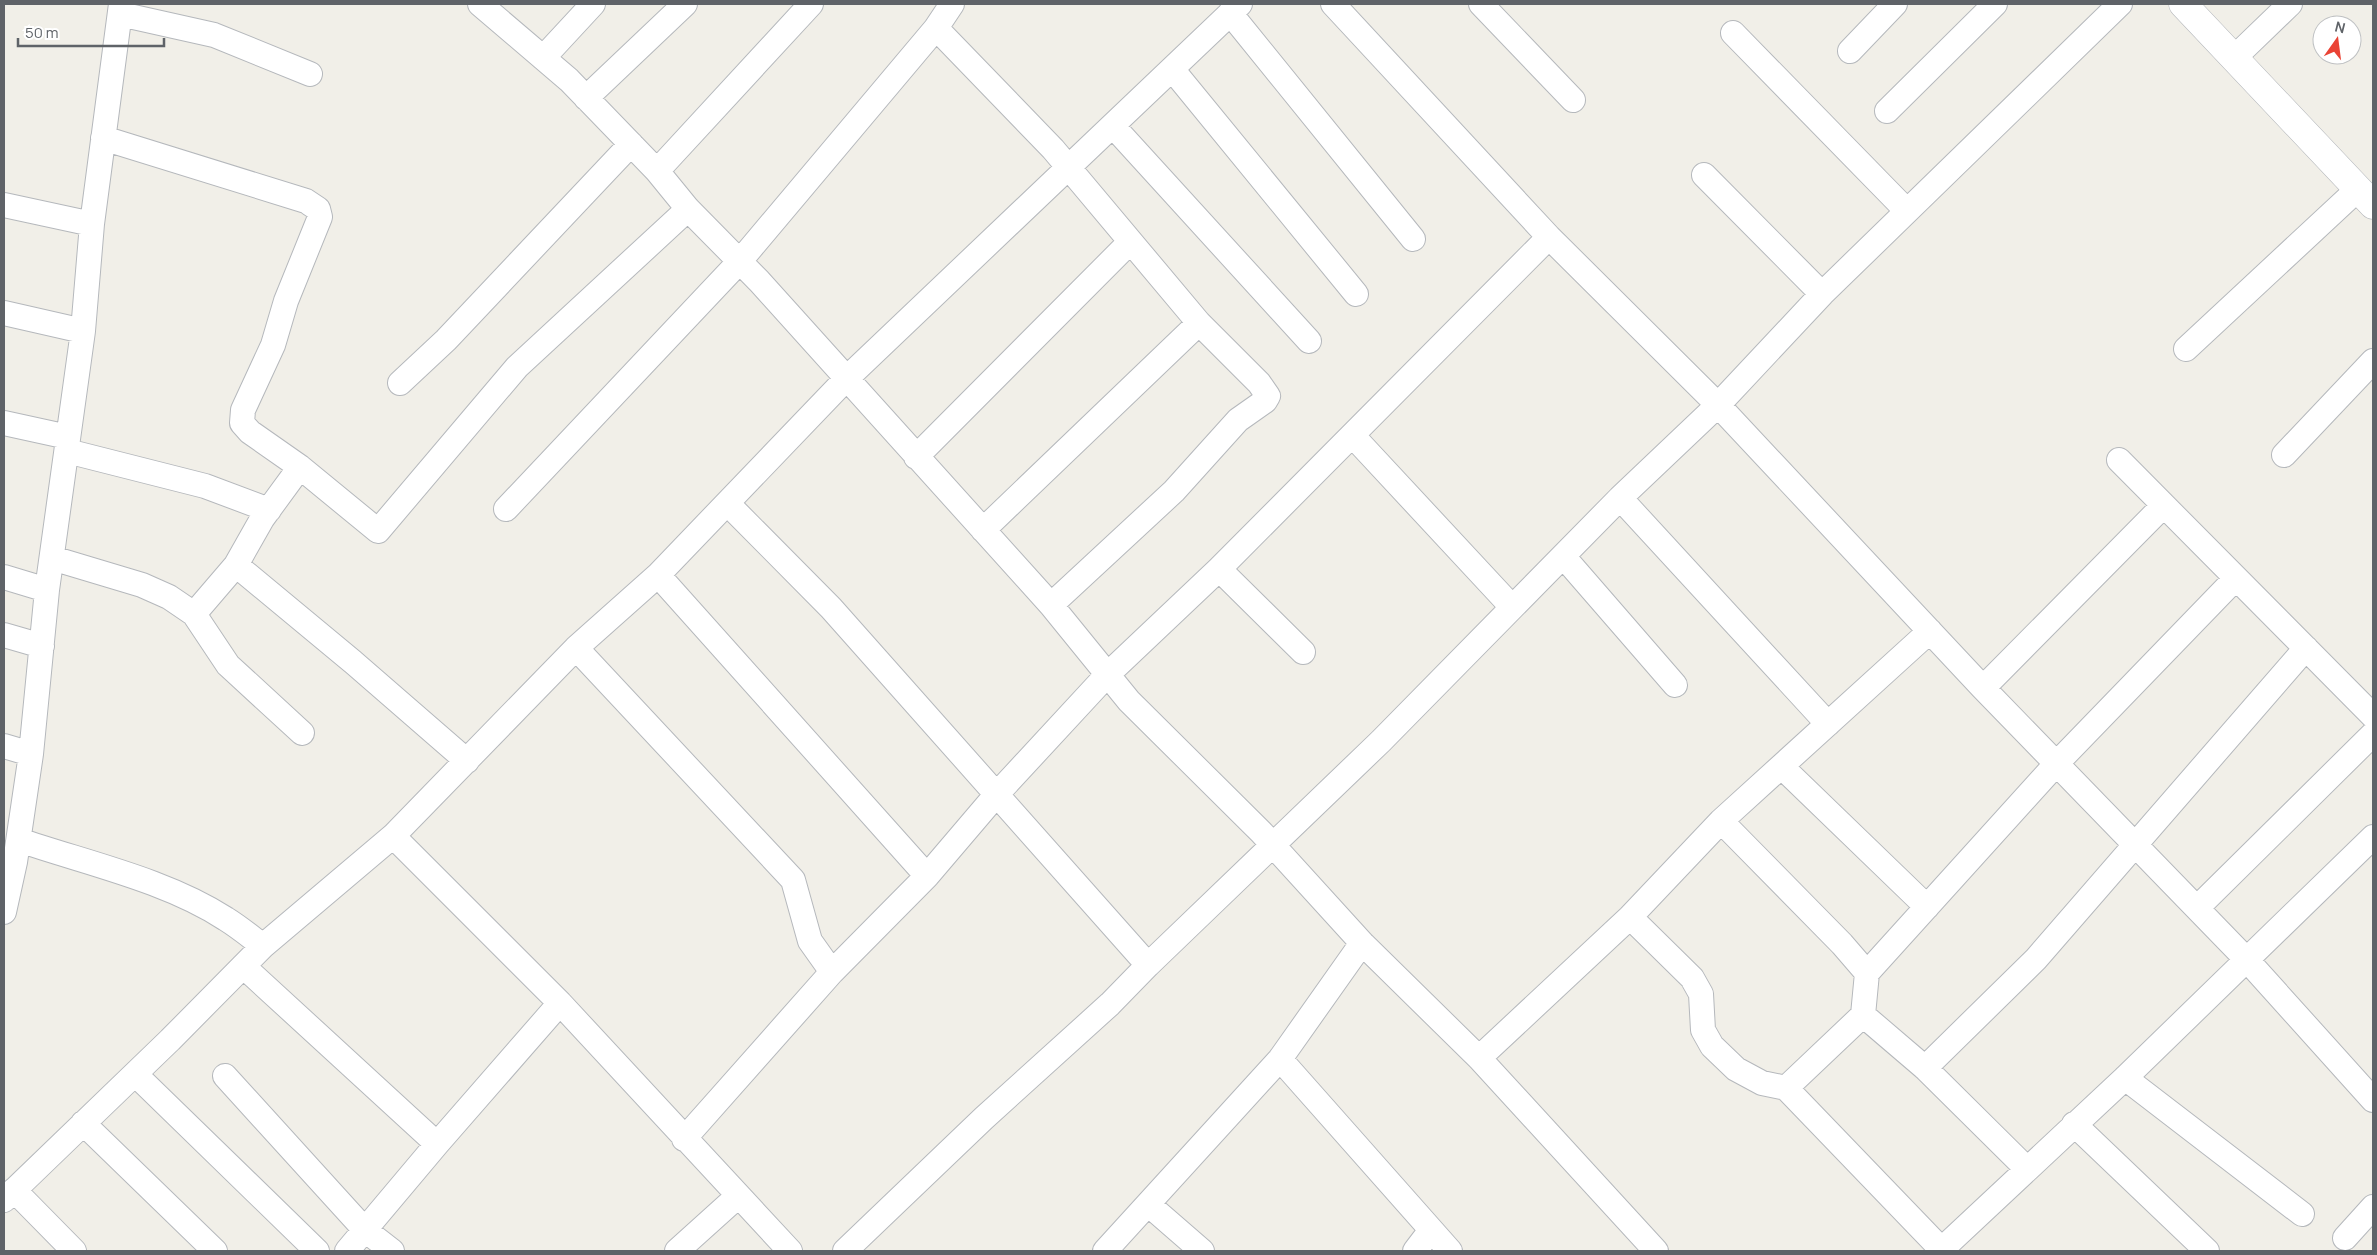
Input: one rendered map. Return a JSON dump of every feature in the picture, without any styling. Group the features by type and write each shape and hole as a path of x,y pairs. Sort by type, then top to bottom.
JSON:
{"street":[{"path":"480,4 586,98 657,171 688,209 740,261 1051,605 1129,702 1274,845 1362,943 1479,1058 1656,1251"},
{"path":"543,58 593,4"},
{"path":"586,98 685,4"},
{"path":"657,171 811,4"},
{"path":"506,509 740,261 936,28 952,4"},
{"path":"1333,4 1549,237 1718,405 1983,688 2247,960 2373,1100"},
{"path":"1850,51 1895,4"},
{"path":"1887,111 1995,4"},
{"path":"845,1251 984,1118 1110,1004 1148,965 1381,741 1620,498 1718,405 1822,294 2120,4"},
{"path":"2183,4 2366,197 2186,349"},
{"path":"2234,58 2290,4"},
{"path":"1490,7 1573,100"},
{"path":"74,1251 9,1195 263,946 393,836 576,648 658,575 728,504 846,378 1235,8 1413,239"},
{"path":"4,912 12,854 31,754 47,590 83,331 92,224 121,9 214,35 310,74"},
{"path":"936,28 1053,150 1066,168 1199,323 1264,389 1268,396 1266,401 1238,420 1174,491 1051,605"},
{"path":"1734,33 1907,211"},
{"path":"1172,69 1356,294"},
{"path":"1113,126 1309,341"},
{"path":"103,138 277,192 306,202 318,209 320,217 286,301 273,345 244,410 242,423 250,432 300,467 378,531 517,368 688,209"},
{"path":"400,383 446,340 631,144"},
{"path":"1704,175 1822,294"},
{"path":"4,205 92,224"},
{"path":"684,1139 832,972 927,876 996,795 1107,675 1219,569 1549,237"},
{"path":"916,457 1130,242"},
{"path":"4,313 83,331"},
{"path":"983,530 1199,323"},
{"path":"2284,455 2373,361"},
{"path":"4,423 205,486 269,510"},
{"path":"1353,436 1512,608"},
{"path":"2119,460 2373,716"},
{"path":"194,614 236,565 269,510 300,467"},
{"path":"1620,498 1828,724"},
{"path":"728,504 830,608 1148,965"},
{"path":"1983,688 2163,506"},
{"path":"1563,556 1675,685"},
{"path":"52,558 142,585 169,597 194,614 228,665 302,734"},
{"path":"236,565 466,761"},
{"path":"1219,569 1303,652"},
{"path":"658,575 927,876"},
{"path":"4,576 47,590"},
{"path":"1786,1088 1863,1015 1867,973 2057,763 2236,578"},
{"path":"1479,1058 1630,917 1721,821 1930,631"},
{"path":"4,635 42,646"},
{"path":"576,648 793,880 810,941 832,972"},
{"path":"1925,1068 2036,959 2306,648"},
{"path":"2197,908 2373,734"},
{"path":"4,746 31,754"},
{"path":"1782,767 1927,907"},
{"path":"1721,821 1842,944 1867,973"},
{"path":"393,836 560,1003 684,1139 790,1251"},
{"path":"1630,917 1692,978 1701,994 1703,1030 1712,1046 1736,1069 1762,1083 1786,1088 1941,1251 2124,1078 2373,837"},
{"path":"12,854 120,872 182,896 226,918 263,946"},
{"path":"1105,1251 1149,1205 1280,1059 1362,943"},
{"path":"243,966 437,1144"},
{"path":"347,1251 560,1003"},
{"path":"1863,1015 1925,1068 2027,1169"},
{"path":"1280,1059 1450,1251"},
{"path":"134,1074 316,1251"},
{"path":"225,1076 365,1230 392,1251"},
{"path":"2124,1078 2302,1214"},
{"path":"83,1123 215,1251"},
{"path":"2074,1124 2207,1251"},
{"path":"677,1251 738,1196"},
{"path":"1149,1205 1202,1251"},
{"path":"2345,1238 2373,1207"},
{"path":"1414,1251 1431,1230"}]}
